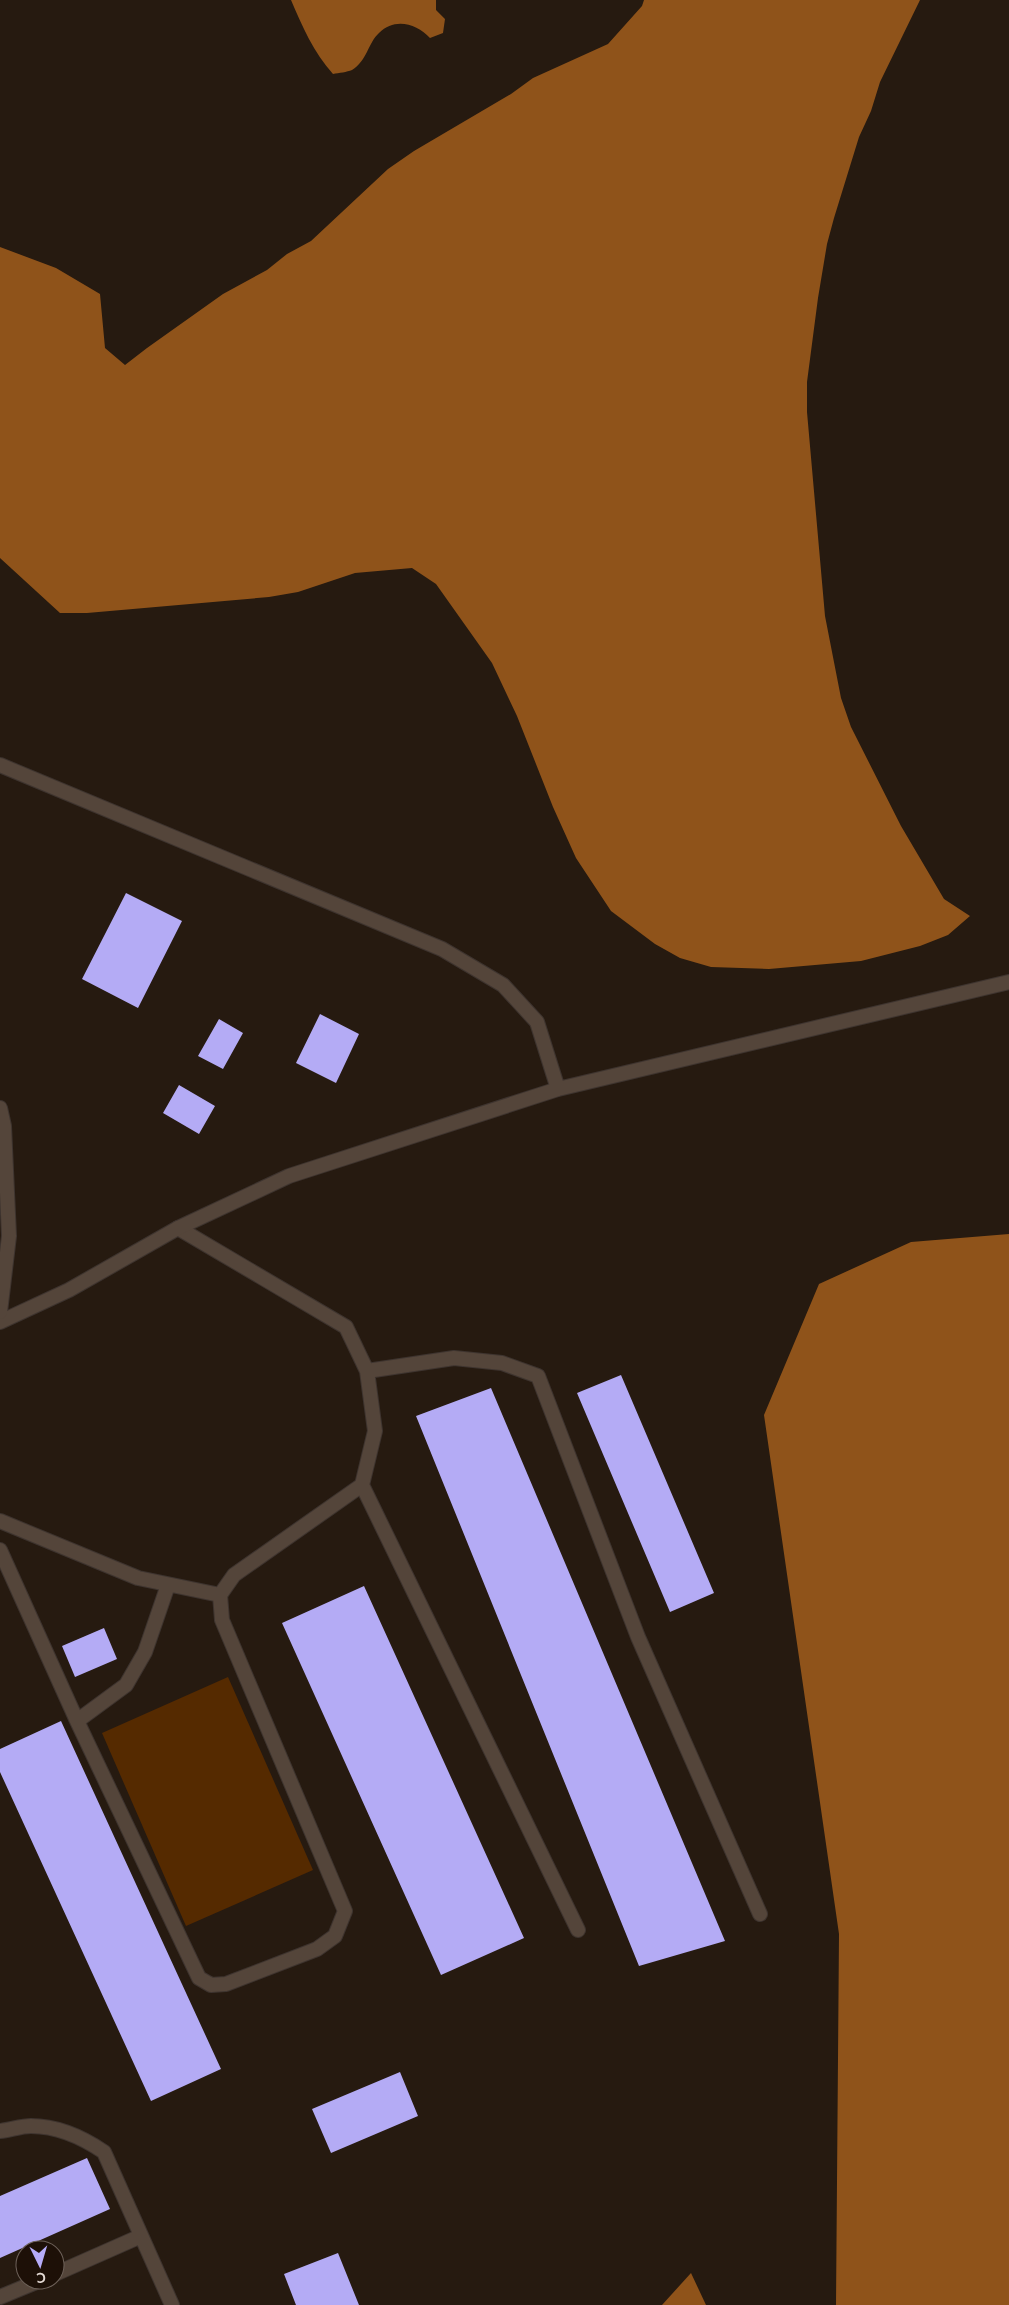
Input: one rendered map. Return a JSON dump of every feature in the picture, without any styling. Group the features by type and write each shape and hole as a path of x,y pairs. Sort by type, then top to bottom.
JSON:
{"street":[{"path":"0,766 442,948 503,985 538,1022 558,1089"},
{"path":"0,1322 69,1290 178,1228 289,1176 558,1089 1009,982"},
{"path":"0,1108 4,1126 4,1234 0,1312"},
{"path":"178,1228 346,1328 367,1371 375,1431 362,1485 578,1930"},
{"path":"367,1371 454,1358 502,1363 538,1376 638,1637 760,1914"},
{"path":"0,1550 77,1721 200,1978 211,1985 226,1984 317,1949 335,1936 345,1911 222,1620 220,1595 234,1575 362,1485"},
{"path":"0,1521 138,1578 168,1586 220,1595"},
{"path":"77,1721 126,1684 145,1652 168,1586"},
{"path":"0,2132 31,2126 65,2131 86,2140 104,2152 172,2305"},
{"path":"65,2270 141,2236"},
{"path":"0,2297 17,2290"}],"shaded area":[{"path":"291,0 436,0 436,10 445,19 443,33 430,38 412,26 406,24 392,25 385,28 375,37 357,66 350,71 333,74 314,48"},
{"path":"644,0 920,0 880,82 871,111 859,137 834,218 827,244 818,298 807,382 807,412 825,616 841,698 851,727 901,826 944,899 970,916 948,935 920,946 861,961 769,969 711,967 680,958 655,944 611,911 576,858 553,807 517,716 492,663 436,584 412,568 355,573 298,592 269,597 87,613 60,613 0,558 0,247 56,268 100,294 105,348 125,365 223,294 267,270 287,254 311,241 388,169 414,151 511,94 533,78 608,44 642,6"},
{"path":"1009,1234 1009,2305 836,2305 839,1934 764,1415 819,1284 911,1242"},
{"path":"228,1677 313,1870 186,1926 102,1733"},
{"path":"691,2273 706,2305 662,2305"}],"building":[{"path":"126,893 182,921 138,1008 82,979"},
{"path":"320,1014 359,1034 336,1083 296,1063"},
{"path":"219,1019 243,1033 223,1069 198,1056"},
{"path":"179,1085 215,1106 199,1134 163,1113"},
{"path":"621,1375 714,1593 670,1612 577,1393"},
{"path":"491,1388 725,1941 639,1966 416,1416"},
{"path":"364,1586 524,1938 441,1975 282,1623"},
{"path":"104,1628 117,1659 75,1677 62,1646"},
{"path":"61,1721 221,2069 151,2101 0,1772 0,1749"},
{"path":"400,2072 418,2116 331,2153 312,2109"},
{"path":"87,2158 110,2209 40,2240 15,2240 15,2251 0,2258 0,2196"},
{"path":"338,2253 359,2305 296,2305 284,2274"}]}
